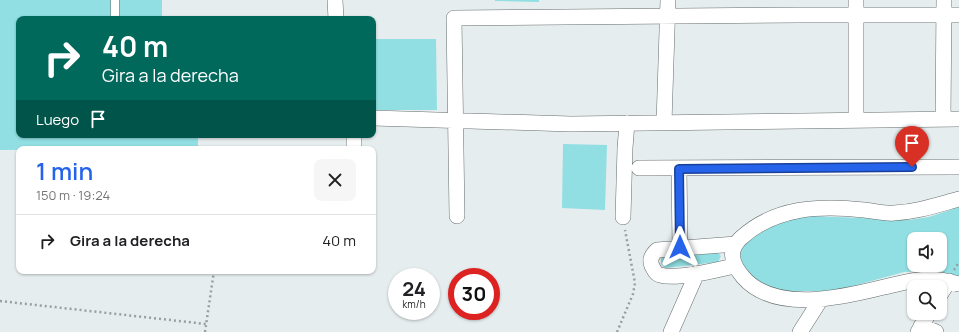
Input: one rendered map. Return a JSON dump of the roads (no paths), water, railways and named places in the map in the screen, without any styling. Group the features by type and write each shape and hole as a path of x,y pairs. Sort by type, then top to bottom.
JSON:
{"street":[{"path":"335,0 336,16"},
{"path":"664,123 668,0"},
{"path":"856,0 856,119"},
{"path":"944,0 944,119"},
{"path":"457,216 454,18 959,15"},
{"path":"376,118 571,124 856,119 959,119"},
{"path":"623,218 627,123"},
{"path":"639,168 959,167"},
{"path":"679,169 680,247"},
{"path":"954,282 926,279 821,299 781,298 760,292 745,279 734,266 732,255 736,244 749,231 781,214 797,210 837,208 890,214 911,212 959,199"},
{"path":"734,266 697,273 660,275 654,270 651,263 652,256 657,250 680,247 736,244"},
{"path":"676,330 697,273"},
{"path":"800,332 821,299"},
{"path":"925,320 919,329 936,332"}],"lane":[{"path":"115,0 115,16"}]}
